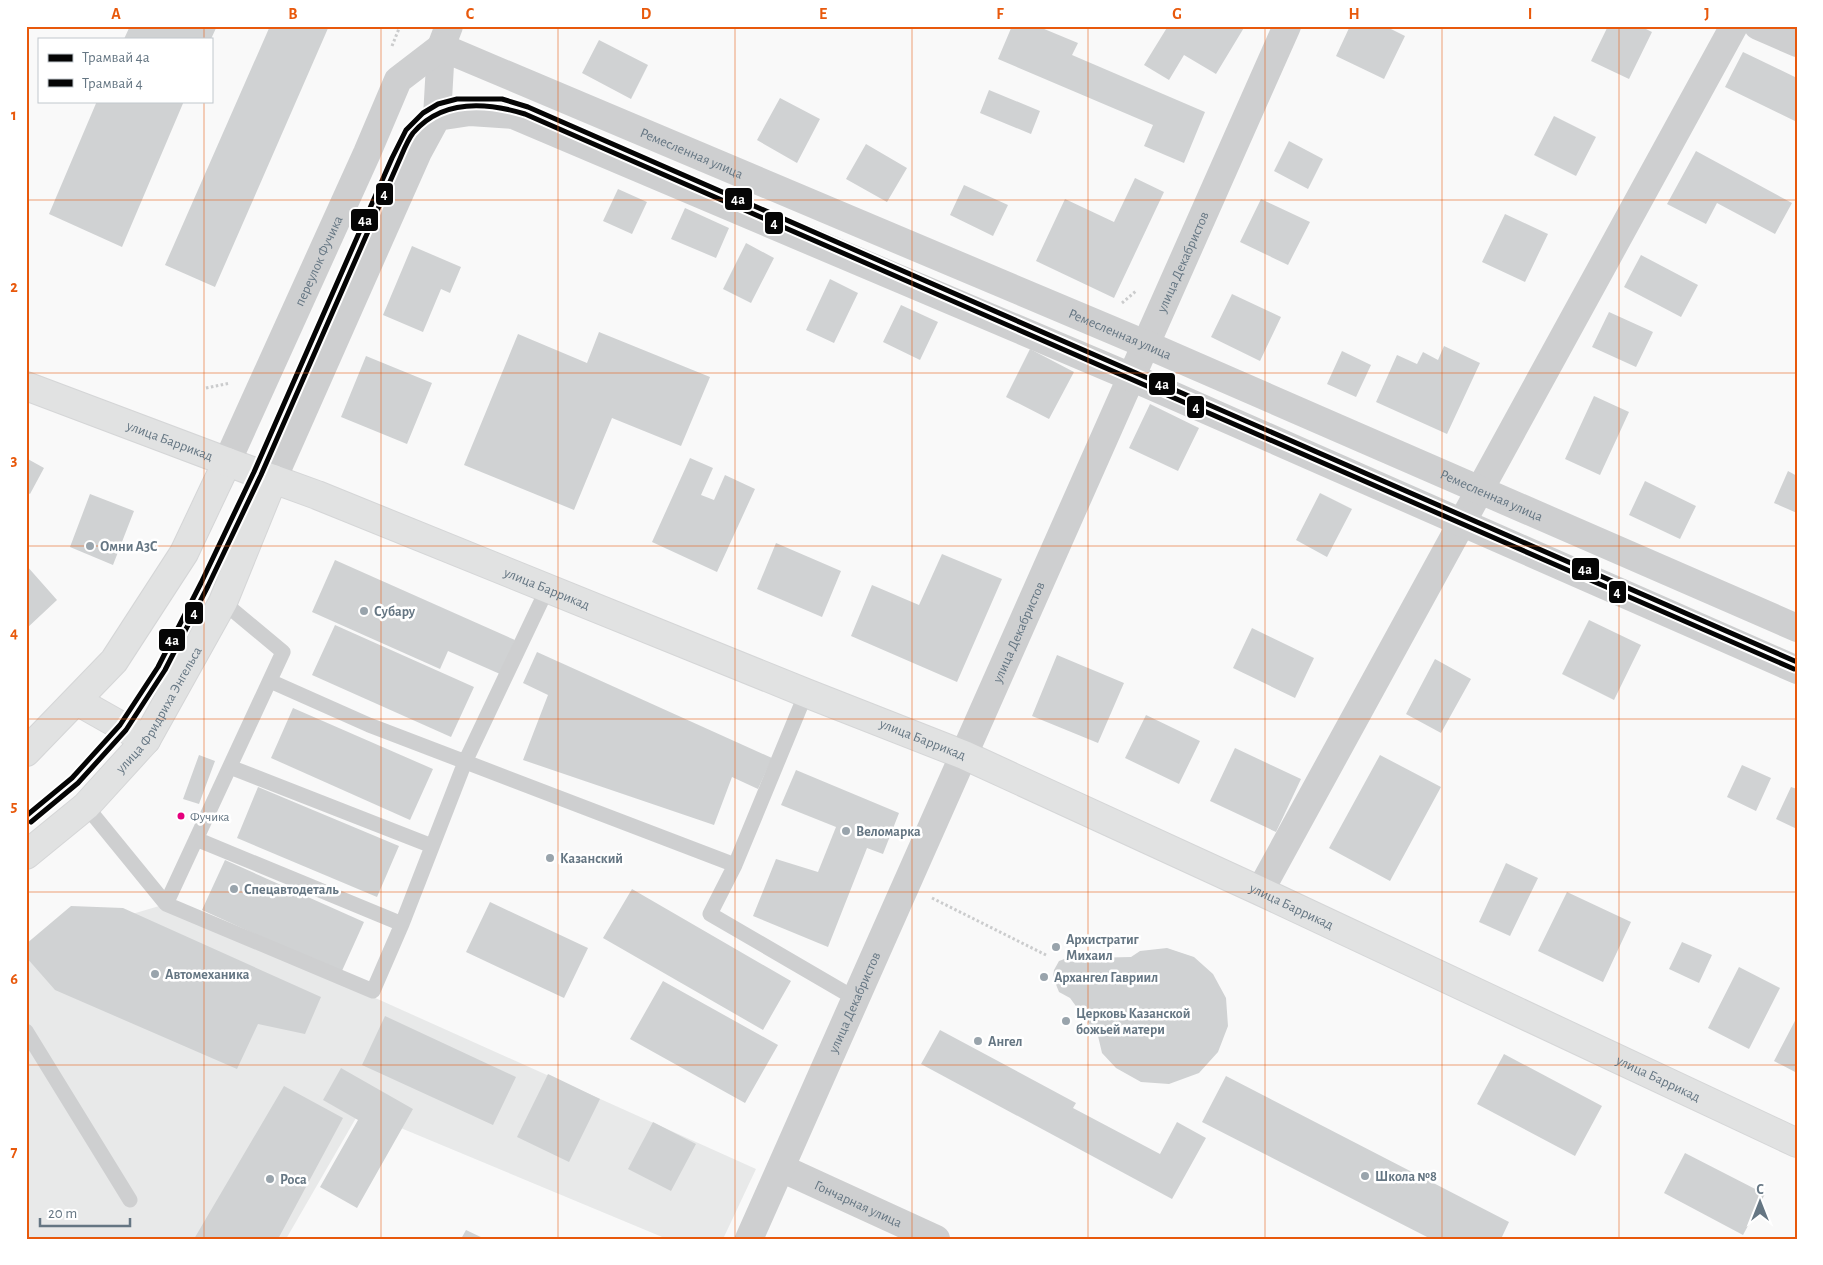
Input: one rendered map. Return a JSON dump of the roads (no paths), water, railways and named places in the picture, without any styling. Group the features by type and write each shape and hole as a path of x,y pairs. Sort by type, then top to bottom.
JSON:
{"main road":[{"name":"улица Баррикад","path":"26,386 317,495 964,755 1260,891 1797,1143"},
{"path":"26,752 114,661 155,600 184,552 227,462"},
{"name":"улица Фридриха Энгельса","path":"26,854 86,806 146,740 223,602 273,480"},
{"path":"77,701 146,740"}],"street":[{"name":"улица Декабристов","path":"749,1239 1287,26"},
{"path":"1260,891 1734,26"},
{"path":"1758,26 1797,43"},
{"name":"Ремесленная улица","path":"445,37 1797,628"},
{"path":"273,480 418,152 437,117 445,37"},
{"name":"переулок Фучика","path":"227,462 367,154 398,80 445,37"},
{"path":"437,117 470,112 513,115 1131,377 1797,670"},
{"name":"Гончарная улица","path":"781,1168 936,1239"}],"lane":[{"path":"86,806 166,904 373,991 402,924 466,762 548,587"},
{"path":"166,904 283,652 223,602"},
{"path":"270,681 369,725 735,865"},
{"path":"806,693 735,865 710,914 856,1000"},
{"path":"230,767 432,846"},
{"path":"196,839 402,924"},
{"path":"26,1031 130,1200"}],"tram line":[{"name":"4a","path":"26,816 72,778 120,725 158,667 254,472 406,130 423,113 438,104 457,99 502,99 528,107 1797,662"},
{"name":"4","path":"31,822 78,783 126,730 165,670 261,475 409,139 425,122 437,114 465,106 495,107 525,114 1794,669"}],"place":[{"name":"Омни A3C","path":"90,546"},
{"name":"Субару","path":"364,611"},
{"name":"Фучика","path":"181,816"},
{"name":"Веломарка","path":"846,831"},
{"name":"Казанский","path":"550,858"},
{"name":"Спецавтодеталь","path":"234,889"},
{"name":"Архистратиг Михаил","path":"1056,947"},
{"name":"Автомеханика","path":"155,974"},
{"name":"Архангел Гавриил","path":"1044,977"},
{"name":"Церковь Казанской божьей матери","path":"1066,1021"},
{"name":"Ангел","path":"978,1041"},
{"name":"Школа №8","path":"1365,1176"},
{"name":"Роса","path":"270,1179"}]}
